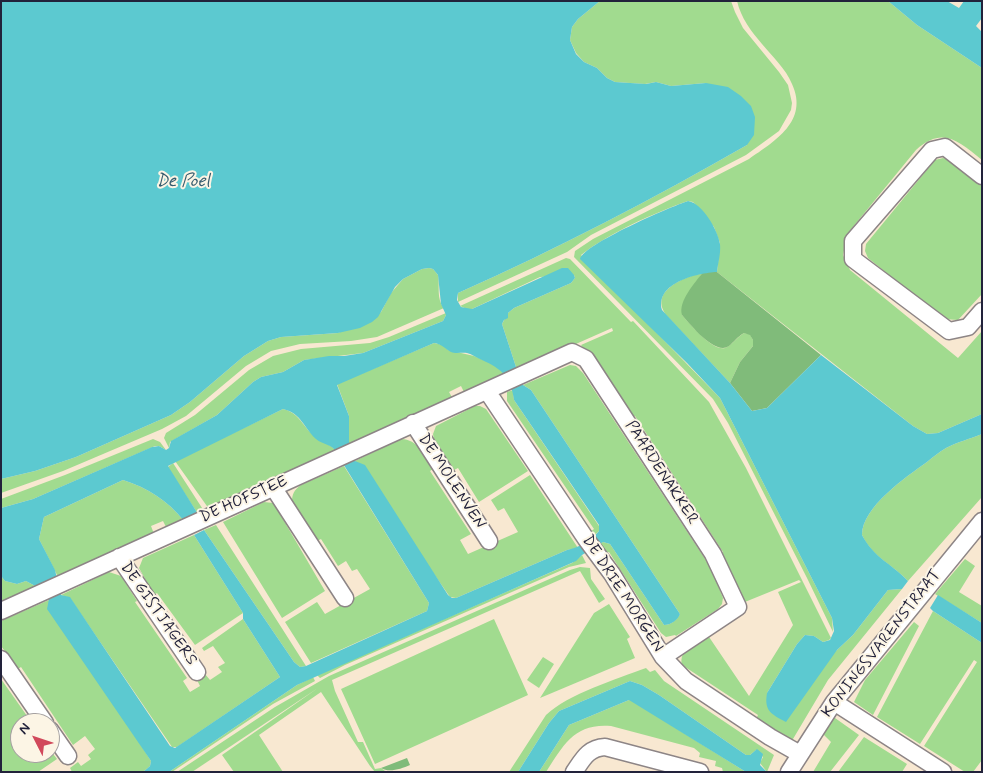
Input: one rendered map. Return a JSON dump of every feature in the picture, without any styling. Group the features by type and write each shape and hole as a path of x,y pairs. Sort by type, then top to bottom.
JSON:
{"street":[{"path":"982,176 946,147 932,150 853,241 853,259 949,331 968,327 982,311"},
{"name":"PAARDENAKKER","path":"487,391 572,352 586,359 713,554 738,606 663,657"},
{"name":"DE DRIE MORGEN","path":"487,391 612,574 663,657 686,681 770,737 800,754"},
{"name":"DE HOFSTEE","path":"1,610 487,391"},
{"name":"DE MOLENVEN","path":"413,424 489,541"},
{"path":"273,487 345,598"},
{"name":"KONINGSVARENSTRAAT","path":"789,772 834,702 979,530"},
{"name":"DE GISTJAGERS","path":"119,557 198,672"},
{"path":"1,659 38,713"},
{"path":"834,702 943,772"},
{"path":"60,744 68,756"},
{"path":"574,772 590,751 598,748 605,748 700,772"}],"green space":[{"path":"600,1 731,1 743,28 788,85 792,103 791,110 779,131 746,155 591,235 567,252 458,302 458,293 604,223 747,145 706,83 671,86 656,82 645,84 615,82 607,78 597,68 584,62 576,53 570,40 572,27 578,19"},
{"path":"737,1 888,1 917,25 982,68 982,160 958,142 950,139 934,139 926,143 916,150 848,233 843,255 850,270 958,358 982,331 982,414 938,433 927,434 913,426 717,272 720,243 714,227 693,202 688,201 632,224 581,255 720,398 832,618 833,632 728,423 713,399 574,257 575,251 593,239 749,159 787,129 796,109 796,97 792,84 783,68 750,29"},
{"path":"943,158 950,160 982,186 982,294 958,320 944,319 868,258 865,251 866,244 935,160"},
{"path":"566,258 570,259 631,322 633,321 709,402 746,468 831,638 823,642 814,636 805,635 797,644 767,693 837,650 853,635 888,590 902,589 828,680 793,739 788,740 756,719 758,715 682,665 681,660 685,651 707,634 749,696 793,625 778,592 801,582 799,580 740,604 720,555 723,552 635,416 632,416 581,345 613,331 612,328 517,370 502,324 508,313 514,308 571,283 575,278 574,275 540,277 472,309 460,306"},
{"path":"422,269 433,269 438,275 439,297 444,308 377,337 351,341 300,344 271,351 246,366 186,416 162,429 63,471 1,493 1,479 35,471 76,457 171,415 190,402 244,356 268,341 281,337 338,333 381,312 391,293 403,279"},
{"path":"703,272 684,301 682,315 702,336 720,348 727,347 744,333 750,334 753,340 753,346 740,362 730,383 667,316 662,307 662,299 670,287 686,278"},
{"path":"703,272 717,272 821,355 767,408 752,411 730,383 740,362 753,346 753,340 750,335 744,333 729,346 717,347 703,338 682,315 682,304"},
{"path":"446,313 443,321 363,353 304,360 283,372 261,377 217,415 170,442 169,448 164,438 166,433 195,415 249,370 273,356 301,349 370,343"},
{"path":"434,343 443,345 448,350 474,356 495,365 506,375 465,394 461,386 449,392 453,399 349,446 349,416 337,384"},
{"path":"570,365 576,366 583,373 711,568 723,598 722,604 718,609 676,636 666,637 661,633 609,552 603,555 597,545 603,542 610,544 664,625 671,623 677,618 680,614 531,390 523,385"},
{"path":"513,390 514,400 599,526 599,531 592,538 589,533 594,529 507,401 507,392"},
{"path":"475,406 486,409 528,471 479,502 458,468 454,470 434,440 433,434 436,426"},
{"path":"283,409 293,413 313,435 336,451 209,509 175,461"},
{"path":"982,434 982,497 908,581 872,550 862,535 864,524 869,514 897,484 938,453 955,444"},
{"path":"153,439 160,442 166,450 155,446 33,499 1,508 1,499"},
{"path":"401,439 412,442 420,449 433,469 430,471 471,534 460,540 468,554 518,532 504,508 498,511 491,500 530,475 578,548 567,550 456,598 450,597 355,461"},
{"path":"173,463 204,511 198,514 168,468"},
{"path":"344,466 429,603 427,611 311,663 285,622 317,602 325,614 370,589 357,569 352,571 346,561 338,566 321,539 317,541 292,502 292,497 301,485"},
{"path":"123,480 141,487 156,496 171,507 184,521 167,529 163,521 151,526 154,534 58,577 39,539 44,517"},
{"path":"264,502 273,503 325,591 282,618 223,522"},
{"path":"216,525 306,666 300,667 294,662 204,530"},
{"path":"194,535 243,613 195,645 157,593 154,595 139,568 143,558"},
{"path":"582,555 586,563 569,567 345,665 320,678 317,675 572,563"},
{"path":"965,559 975,566 959,592 982,606 982,623 935,594"},
{"path":"580,567 590,568 591,579 605,599 599,603 580,571 332,680 358,742 363,742 375,769 381,768 388,772 375,772 321,692 259,735 283,772 234,772 222,755 318,688 192,772 177,772 275,707 329,676"},
{"path":"109,572 121,576 137,601 135,602 187,678 183,681 190,692 200,686 197,680 205,674 210,680 222,672 218,667 225,663 213,646 204,651 202,648 243,619 280,677 177,747 172,747 70,598 61,595"},
{"path":"1,576 5,581 17,584 26,581 37,587 1,603"},
{"path":"49,600 151,761 150,766 143,772 72,772 70,768 78,762 81,766 91,759 88,755 95,749 85,736 73,745 60,726 60,713 52,713 21,667 18,669 1,646 1,621"},
{"path":"609,604 630,637 627,639 635,658 540,698 594,613"},
{"path":"933,611 982,643 982,760 973,772 965,772 924,746 977,662 974,660 920,744 877,717"},
{"path":"494,619 528,695 375,764 341,689"},
{"path":"914,622 919,626 873,715 854,702 865,680"},
{"path":"543,657 554,664 539,688 527,680"},
{"path":"646,668 650,672 655,670 664,681 774,755 767,772 760,763 763,757 756,750 750,755 746,755 659,695 642,685 630,681 559,711 549,723 518,772 509,772 546,715 555,707 593,688"},
{"path":"313,677 315,681 273,704 172,772 169,772 297,685"},
{"path":"1,679 25,713 10,713 10,763 51,763 38,772 1,772"},
{"path":"629,700 746,772 723,772 722,768 715,766 716,761 699,757 700,753 694,748 611,726 599,726 588,728 572,737 546,772 539,772 569,725"},
{"path":"835,718 859,735 830,772 813,772 831,742 823,734 832,719"},
{"path":"864,737 907,764 902,772 838,772"},
{"path":"407,758 410,765 391,770 381,768"}],"water":[{"name":"De Poel","path":"1,1 600,1 578,19 572,27 570,40 576,54 584,62 597,68 607,78 615,82 646,84 656,82 671,86 706,83 728,87 751,106 755,117 754,135 747,145 604,223 458,293 457,300 461,307 472,309 562,268 568,268 574,275 575,278 571,283 514,308 508,313 508,318 502,324 523,385 531,390 680,614 672,623 664,625 610,544 603,542 576,561 297,685 169,772 143,772 150,766 151,761 47,609 49,599 37,587 26,581 17,584 5,581 1,576 1,508 33,499 152,447 159,446 166,450 169,448 171,441 217,415 261,377 283,372 304,360 363,353 443,321 446,315 441,304 438,275 433,269 429,268 422,269 403,279 395,287 378,317 360,328 338,333 281,337 268,341 244,356 190,402 171,415 76,457 35,471 1,479","holes":["434,343 441,345 451,352 471,354 495,367 504,375 511,385 514,400 599,525 599,531 589,541 456,598 448,595 365,465 355,461 349,446 349,416 337,385","283,409 298,417 316,439 334,449 429,603 427,611 306,666 300,667 294,662 204,530 194,535 243,613 243,619 280,677 175,748 170,746 70,597 61,595 55,570 39,539 44,517 123,480 141,487 156,496 171,507 184,521 198,514 168,466"]},
{"path":"888,1 947,1 959,8 964,1 982,1 982,18 976,26 982,32 982,68 917,25"},
{"path":"688,201 704,212 719,238 720,254 717,272 689,277 671,286 665,293 662,301 662,310 730,383 752,411 767,408 821,355 913,426 927,434 938,433 982,414 982,434 955,444 938,453 897,484 869,514 864,524 862,535 877,555 908,581 902,589 888,590 853,635 837,650 786,722 776,717 768,708 767,693 797,644 805,635 814,636 823,642 830,640 834,631 832,618 720,398 687,363 580,259 585,252 596,244 664,210"},
{"path":"938,595 982,623 982,643 930,608"},
{"path":"630,681 642,685 659,695 746,755 750,755 757,749 763,754 760,765 767,772 746,772 629,700 569,725 539,772 518,772 549,723 559,711"}]}
